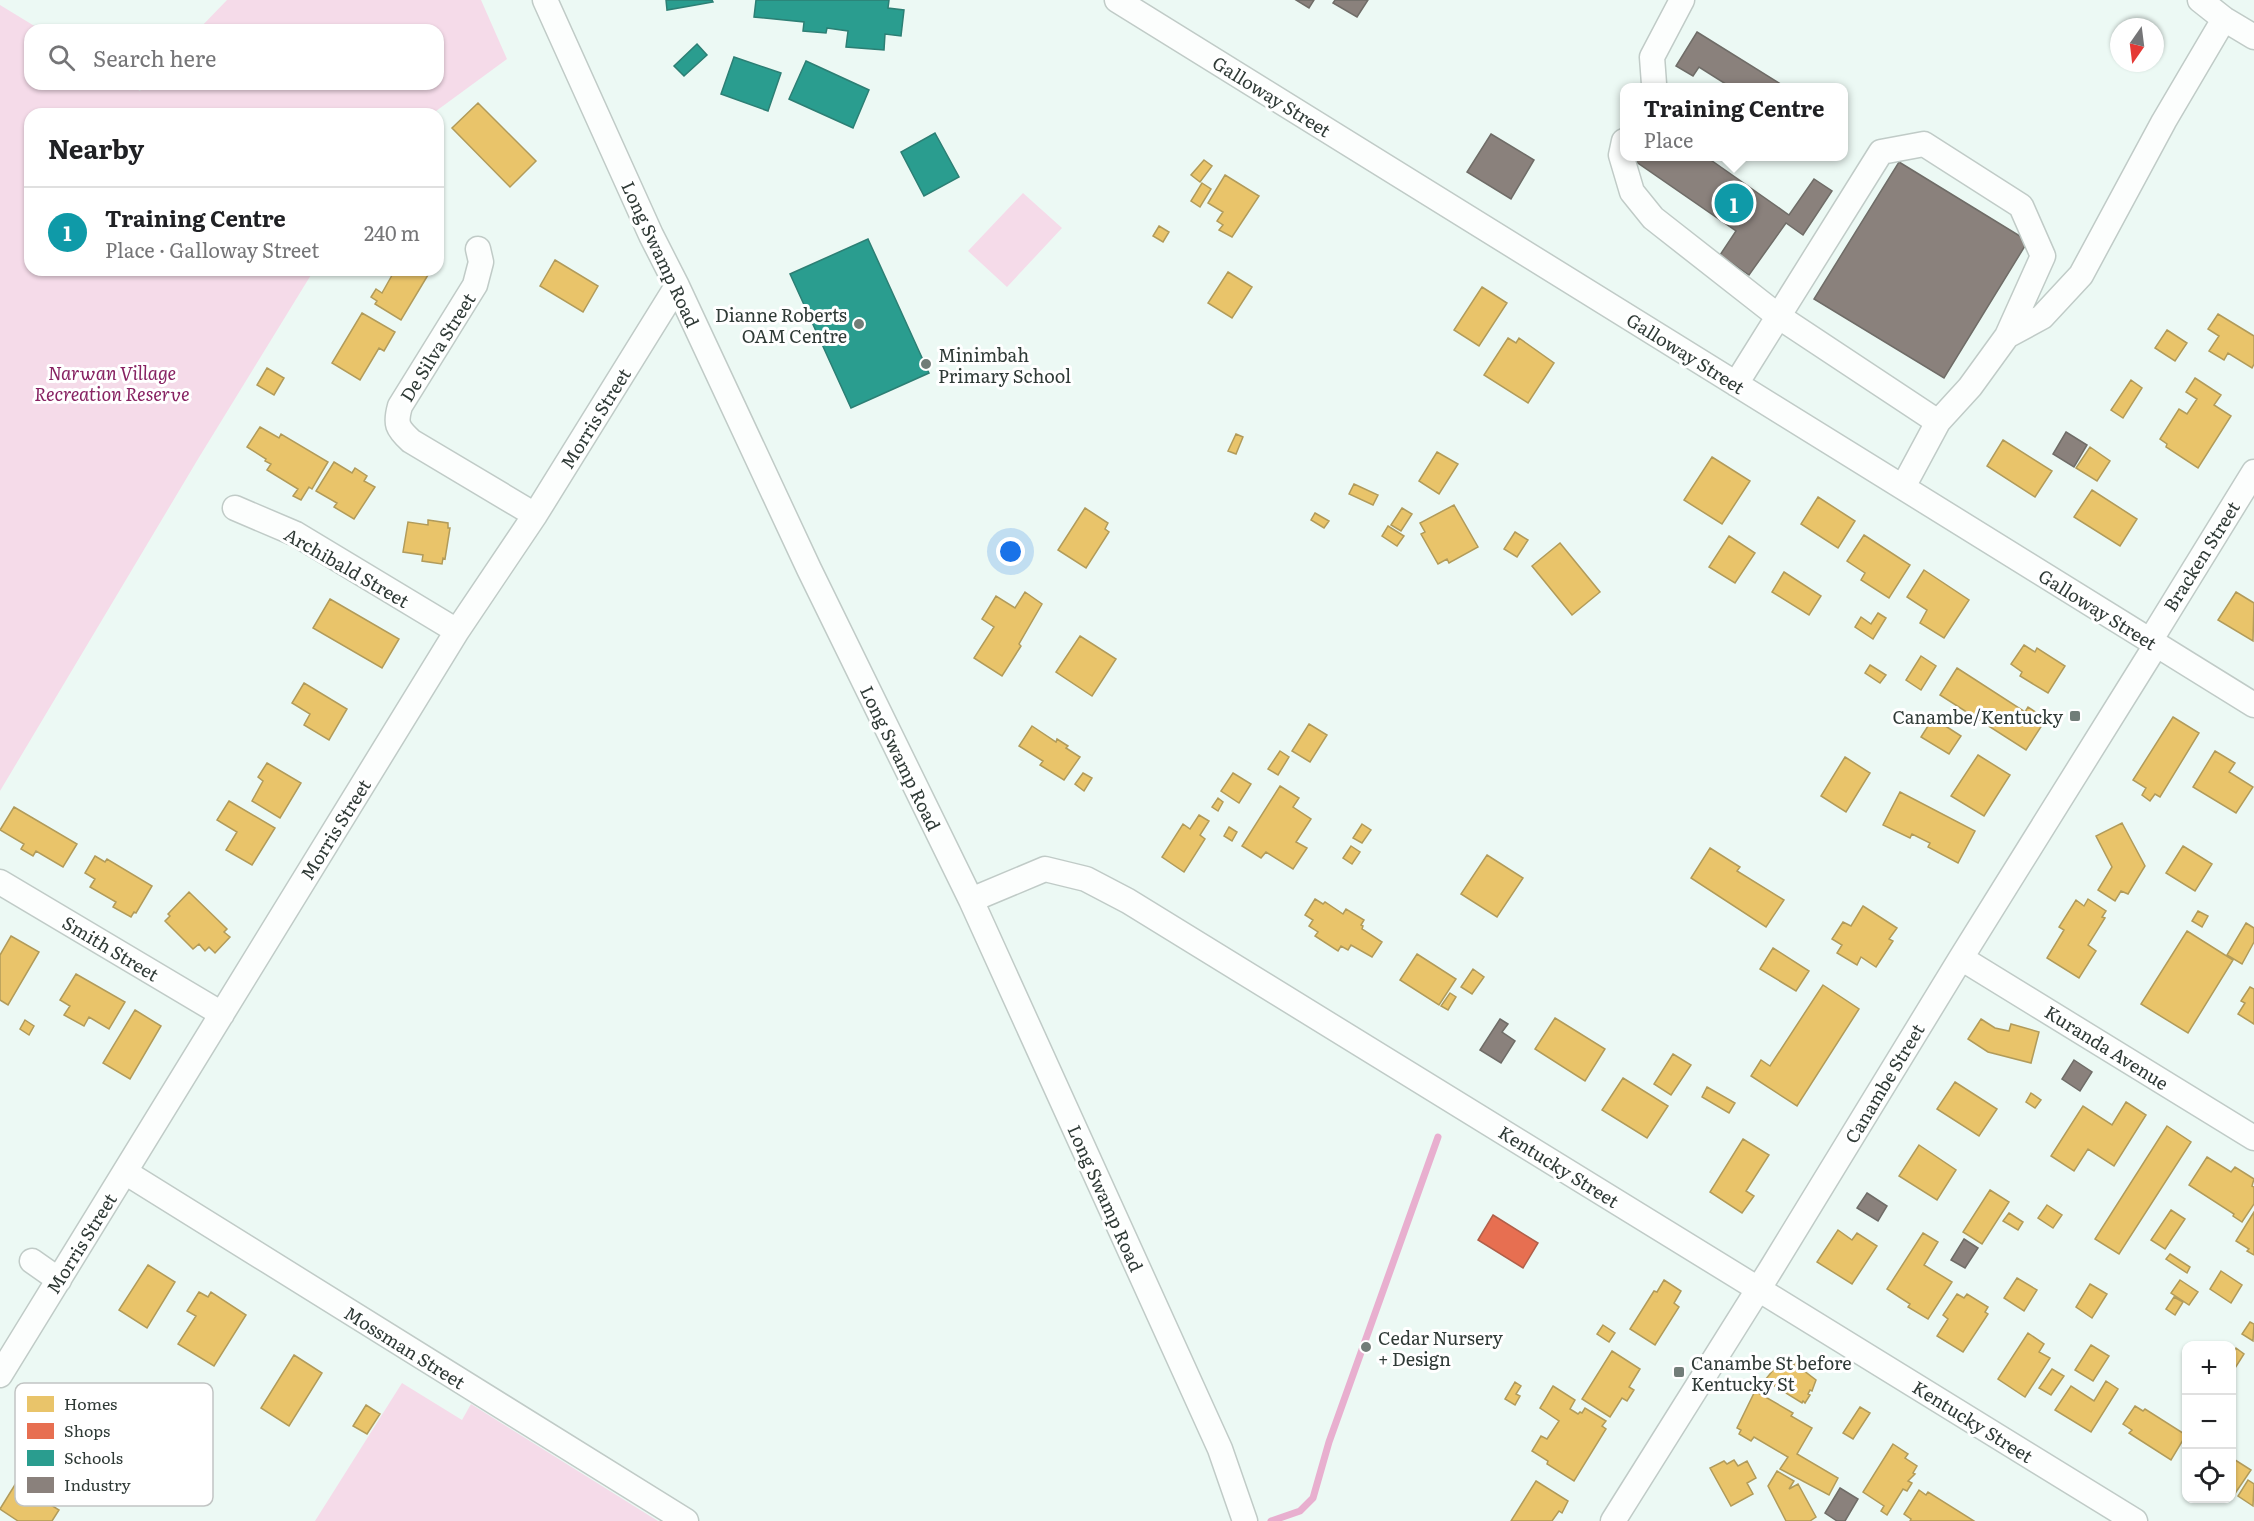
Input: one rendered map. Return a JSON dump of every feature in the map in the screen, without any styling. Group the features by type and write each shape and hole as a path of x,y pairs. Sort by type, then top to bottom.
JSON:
{"street":[{"name":"Long Swamp Road","path":"545,0 651,235 809,569 970,900 1220,1449 1245,1521"},
{"name":"Galloway Street","path":"1117,0 2254,705"},
{"path":"1656,83 1652,57 1682,0"},
{"path":"2200,0 2224,19 2254,37"},
{"path":"2007,336 2042,317 2081,275 2164,121 2224,19"},
{"path":"1736,384 1881,152 1924,144 2022,206 2043,256 2007,336 1970,387 1938,422 1903,487"},
{"path":"1623,161 1632,192 1653,218 1778,316 1938,422"},
{"name":"De Silva Street","path":"478,249 481,262 475,285 400,406 396,419 399,430 411,441 536,515"},
{"name":"Morris Street","path":"0,1376 457,631 536,515 677,286"},
{"name":"Bracken Street","path":"2153,643 2254,472"},
{"name":"Archibald Street","path":"235,508 296,534 457,631"},
{"name":"Canambe Street","path":"1613,1521 1758,1289 2153,643"},
{"name":"Kentucky Street","path":"970,900 1045,869 1086,879 1139,907 2135,1521"},
{"name":"Smith Street","path":"0,882 222,1014"},
{"name":"Kuranda Avenue","path":"1961,957 2254,1138"},
{"name":"Mossman Street","path":"125,1172 686,1521"},
{"path":"32,1261 59,1280"}],"green space":[{"name":"Narwan Village Recreation Reserve","path":"227,0 481,0 507,59 440,108 24,108 24,276 310,276 0,791 0,5 31,24 24,24 24,90 444,90 444,24 204,24"},
{"path":"1023,193 1062,228 1007,287 968,251"},
{"path":"402,1383 462,1420 471,1404 658,1521 315,1521"}],"building: Homes":[{"path":"478,103 536,161 510,187 452,128"},
{"path":"1204,160 1212,166 1200,182 1191,175"},
{"path":"1225,175 1259,196 1232,237 1219,230 1223,225 1217,221 1223,212 1208,203"},
{"path":"1202,183 1211,189 1200,207 1191,201"},
{"path":"1159,226 1169,232 1163,242 1153,236"},
{"path":"555,260 598,286 583,312 540,286"},
{"path":"1228,272 1252,287 1232,318 1208,303"},
{"path":"392,276 427,276 401,320 375,304 377,301 371,297 376,289 382,293"},
{"path":"1482,287 1507,303 1479,346 1454,330"},
{"path":"362,313 395,332 384,351 379,348 360,380 332,363"},
{"path":"2218,314 2254,336 2252,368 2228,353 2224,360 2209,351 2219,336 2208,329"},
{"path":"2167,330 2187,343 2175,361 2155,348"},
{"path":"1508,338 1516,343 1519,338 1554,363 1528,403 1484,375"},
{"path":"267,368 284,378 274,395 257,385"},
{"path":"2195,378 2221,395 2214,405 2231,416 2198,468 2166,447 2167,444 2160,439 2179,409 2187,414 2197,399 2186,392"},
{"path":"2131,380 2142,388 2123,418 2111,410"},
{"path":"260,427 279,438 281,434 328,462 312,489 309,487 301,500 293,496 298,489 267,470 271,464 247,447"},
{"path":"1236,434 1243,437 1236,454 1228,451"},
{"path":"2003,440 2052,471 2035,497 1987,466"},
{"path":"2090,447 2110,461 2097,481 2076,468"},
{"path":"1437,452 1458,464 1439,494 1419,481"},
{"path":"1712,457 1750,481 1722,524 1684,500"},
{"path":"334,462 352,473 355,468 367,476 364,481 375,487 354,519 334,507 337,503 316,491"},
{"path":"1354,484 1378,495 1373,505 1349,494"},
{"path":"2092,490 2137,519 2120,546 2074,517"},
{"path":"1818,497 1855,521 1838,548 1801,524"},
{"path":"1454,505 1478,547 1449,563 1447,559 1438,564 1421,534 1425,532 1420,523"},
{"path":"1085,508 1108,523 1105,529 1109,532 1086,568 1058,550"},
{"path":"1402,508 1412,514 1401,531 1391,525"},
{"path":"1315,513 1329,521 1324,528 1311,520"},
{"path":"428,520 448,523 448,528 450,528 445,559 443,558 442,564 422,561 423,555 403,552 408,522 428,525"},
{"path":"1388,526 1404,536 1397,546 1382,536"},
{"path":"1515,532 1528,540 1517,557 1504,549"},
{"path":"1864,535 1910,565 1889,598 1861,580 1865,573 1847,561"},
{"path":"1729,536 1755,553 1735,583 1709,567"},
{"path":"1560,543 1600,592 1572,615 1532,566"},
{"path":"1924,570 1969,600 1944,638 1920,623 1927,610 1907,597"},
{"path":"1784,572 1821,596 1809,615 1772,592"},
{"path":"1025,592 1042,604 1019,644 1021,646 1002,676 974,658 994,627 982,619 996,596 1015,608"},
{"path":"2236,592 2254,603 2253,641 2218,620"},
{"path":"330,599 399,639 382,668 313,628"},
{"path":"1878,613 1886,618 1873,639 1855,627 1861,617 1871,624"},
{"path":"1080,636 1116,659 1092,696 1056,672"},
{"path":"2024,645 2035,652 2037,648 2065,666 2048,693 2020,676 2022,672 2011,664"},
{"path":"1921,656 1936,666 1921,690 1906,680"},
{"path":"1870,665 1886,675 1880,683 1865,673"},
{"path":"1957,668 2025,712 2028,707 2046,719 2026,750 1940,695"},
{"path":"304,683 347,709 329,740 304,725 310,714 292,703"},
{"path":"2173,717 2199,733 2160,797 2155,794 2150,801 2142,795 2146,788 2133,780"},
{"path":"1933,718 1961,736 1949,754 1921,737"},
{"path":"1309,724 1327,735 1310,762 1292,751"},
{"path":"1032,726 1056,742 1057,739 1068,746 1066,748 1080,757 1064,780 1040,765 1043,761 1019,746"},
{"path":"1280,751 1289,757 1278,775 1268,769"},
{"path":"2215,751 2235,763 2229,772 2253,787 2236,813 2193,787"},
{"path":"1978,755 2010,775 1984,816 1951,796"},
{"path":"1845,757 1870,773 1846,812 1821,796"},
{"path":"267,763 301,783 280,818 252,801 263,781 258,777"},
{"path":"1083,773 1092,778 1084,791 1075,784"},
{"path":"1233,773 1251,784 1239,803 1221,791"},
{"path":"1280,786 1299,798 1293,807 1311,819 1296,842 1307,848 1293,869 1266,852 1261,858 1242,846"},
{"path":"1900,792 1975,831 1958,863 1928,847 1930,843 1912,834 1910,838 1883,825"},
{"path":"1218,798 1223,802 1218,811 1212,807"},
{"path":"229,801 275,828 252,865 226,850 237,832 217,820"},
{"path":"14,807 77,844 63,867 36,851 33,856 21,849 24,844 0,830"},
{"path":"1199,815 1209,821 1200,835 1205,839 1184,872 1162,857 1183,824 1190,829"},
{"path":"2122,823 2145,866 2128,894 2121,891 2115,901 2098,890 2112,867 2096,836"},
{"path":"1362,824 1371,830 1362,843 1353,838"},
{"path":"1229,827 1237,832 1232,841 1224,836"},
{"path":"1351,846 1360,852 1352,864 1343,858"},
{"path":"2183,846 2212,864 2195,891 2166,873"},
{"path":"1710,848 1740,867 1737,871 1784,900 1766,927 1691,878"},
{"path":"1487,855 1523,878 1497,917 1461,894"},
{"path":"95,856 105,862 107,859 152,886 136,913 134,912 131,917 113,907 116,902 90,887 95,879 85,873"},
{"path":"189,892 227,929 224,932 230,937 215,953 209,947 205,951 199,944 193,949 165,921 170,916 168,914"},
{"path":"1315,899 1323,904 1325,902 1343,914 1346,909 1364,920 1361,925 1362,929 1382,942 1372,957 1351,945 1348,950 1341,946 1338,951 1315,936 1318,932 1309,926 1313,920 1305,915"},
{"path":"2088,899 2106,911 2102,917 2105,918 2088,945 2096,951 2079,978 2047,958 2064,930 2059,927 2076,900 2084,906"},
{"path":"1863,906 1897,928 1889,939 1893,941 1876,967 1861,957 1857,965 1837,953 1842,945 1832,939 1843,922 1851,926"},
{"path":"2198,911 2208,916 2202,927 2192,921"},
{"path":"2246,923 2254,928 2254,942 2242,964 2227,955"},
{"path":"2187,931 2233,960 2188,1033 2141,1004"},
{"path":"11,936 39,952 8,1005 0,1000 0,955"},
{"path":"1773,948 1809,971 1796,991 1760,969"},
{"path":"1417,954 1456,979 1439,1005 1400,980"},
{"path":"1473,969 1484,977 1472,994 1461,987"},
{"path":"76,974 125,1002 109,1029 89,1017 84,1026 64,1015 70,1006 60,1000"},
{"path":"1823,985 1859,1009 1797,1106 1751,1076 1761,1060 1770,1066"},
{"path":"2250,987 2254,989 2254,1024 2238,1014 2245,1003 2241,1001"},
{"path":"1450,993 1456,997 1448,1010 1441,1006"},
{"path":"135,1010 161,1026 130,1079 103,1063"},
{"path":"1555,1018 1605,1049 1585,1081 1535,1049"},
{"path":"1981,1019 1995,1028 2009,1031 2011,1024 2039,1032 2031,1063 1988,1052 1968,1039"},
{"path":"25,1020 34,1026 29,1035 20,1029"},
{"path":"1673,1054 1691,1065 1671,1095 1654,1084"},
{"path":"1623,1078 1668,1106 1647,1138 1602,1110"},
{"path":"1955,1082 1997,1109 1979,1136 1937,1109"},
{"path":"1707,1087 1735,1103 1729,1113 1702,1097"},
{"path":"2031,1093 2041,1100 2035,1108 2026,1102"},
{"path":"2126,1102 2146,1115 2114,1166 2088,1149 2074,1171 2051,1156 2083,1106 2112,1125"},
{"path":"2167,1126 2191,1142 2119,1254 2095,1239"},
{"path":"1743,1139 1769,1155 1746,1191 1754,1196 1742,1213 1710,1192"},
{"path":"1919,1145 1956,1170 1937,1200 1899,1176"},
{"path":"2207,1157 2231,1172 2235,1167 2254,1179 2252,1186 2254,1187 2254,1204 2242,1222 2233,1216 2234,1214 2189,1185"},
{"path":"1990,1190 2009,1202 1982,1244 1963,1232"},
{"path":"2047,1205 2062,1215 2053,1228 2038,1218"},
{"path":"2171,1210 2185,1219 2165,1249 2151,1240"},
{"path":"2254,1212 2254,1255 2236,1241"},
{"path":"2009,1213 2023,1222 2018,1230 2003,1221"},
{"path":"1838,1230 1852,1240 1857,1233 1877,1246 1852,1284 1817,1262"},
{"path":"1923,1233 1938,1242 1924,1265 1952,1282 1928,1319 1908,1307 1910,1304 1887,1289"},
{"path":"2170,1254 2190,1267 2187,1273 2166,1259"},
{"path":"148,1265 175,1282 147,1328 119,1310"},
{"path":"2221,1271 2242,1285 2231,1303 2210,1289"},
{"path":"2017,1278 2037,1290 2024,1311 2004,1298"},
{"path":"1664,1280 1681,1291 1674,1303 1679,1307 1655,1345 1630,1329 1654,1291 1657,1292"},
{"path":"2180,1280 2198,1292 2189,1305 2171,1293"},
{"path":"2090,1284 2107,1294 2092,1318 2076,1307"},
{"path":"199,1292 208,1297 211,1292 246,1315 214,1366 178,1344 196,1316 187,1311"},
{"path":"1957,1294 1964,1298 1967,1294 1988,1307 1985,1312 1988,1314 1963,1352 1937,1336 1948,1319 1943,1315"},
{"path":"2174,1297 2183,1302 2175,1315 2166,1309"},
{"path":"2250,1322 2254,1324 2253,1341 2242,1334"},
{"path":"1603,1325 1615,1333 1609,1342 1597,1334"},
{"path":"2028,1333 2044,1344 2039,1352 2050,1358 2025,1397 1998,1379"},
{"path":"2091,1345 2109,1356 2093,1381 2075,1370"},
{"path":"2236,1348 2244,1354 2236,1367"},
{"path":"1612,1351 1640,1369 1629,1387 1634,1390 1627,1401 1622,1398 1610,1417 1582,1399"},
{"path":"294,1355 322,1373 289,1426 261,1408"},
{"path":"1783,1358 1794,1365 1796,1362 1805,1367 1803,1370 1816,1380 1805,1403 1765,1380"},
{"path":"2052,1369 2064,1376 2051,1395 2039,1388"},
{"path":"2106,1381 2118,1389 2091,1432 2055,1410 2071,1386 2094,1401"},
{"path":"1515,1382 1521,1386 1516,1394 1520,1396 1515,1405 1505,1399"},
{"path":"1553,1386 1575,1400 1570,1409 1578,1414 1582,1413 1585,1408 1606,1421 1602,1426 1606,1429 1574,1481 1547,1464 1548,1461 1532,1451 1541,1436 1547,1439 1559,1421 1540,1408"},
{"path":"1755,1391 1793,1413 1791,1416 1812,1428 1797,1454 1838,1478 1829,1495 1780,1469 1788,1457 1754,1437 1751,1441 1739,1434 1741,1430 1737,1428"},
{"path":"366,1405 380,1414 367,1434 353,1426"},
{"path":"2135,1406 2143,1411 2145,1409 2182,1432 2182,1442 2171,1460 2129,1433 2132,1430 2123,1424"},
{"path":"1860,1407 1870,1413 1853,1439 1843,1433"},
{"path":"1893,1444 1908,1454 1905,1458 1917,1466 1913,1473 1915,1474 1908,1481 1912,1483 1907,1491 1903,1489 1887,1515 1881,1511 1884,1506 1863,1492"},
{"path":"1734,1460 1738,1466 1747,1461 1756,1478 1747,1483 1753,1494 1731,1506 1710,1468 1724,1461 1727,1464"},
{"path":"2236,1461 2251,1470 2236,1492"},
{"path":"1777,1471 1794,1481 1789,1489 1798,1484 1816,1517 1810,1521 1786,1521 1768,1486"},
{"path":"2248,1480 2254,1484 2253,1506 2238,1496"},
{"path":"1536,1481 1568,1501 1562,1513 1559,1511 1552,1521 1511,1521"},
{"path":"15,1485 15,1506 53,1506 59,1510 52,1521 18,1521 0,1509"},
{"path":"1919,1490 1926,1495 1928,1492 1974,1521 1910,1521 1911,1519 1904,1514"}],"building: Shops":[{"path":"1493,1215 1538,1243 1523,1268 1478,1240"}],"building: Schools":[{"path":"666,0 712,0 713,2 667,10"},
{"path":"756,0 889,0 888,8 904,10 901,36 885,34 884,50 846,47 848,31 827,28 826,33 803,31 804,22 754,17"},
{"path":"697,44 707,55 684,76 674,66"},
{"path":"734,57 781,73 768,111 721,94"},
{"path":"806,61 869,90 853,128 789,99"},
{"path":"935,133 959,177 924,196 901,152"},
{"name":"Dianne Roberts OAM Centre","path":"868,239 929,373 851,408 790,274"}],"building: Industry":[{"path":"1296,0 1314,0 1309,8"},
{"path":"1335,0 1368,0 1357,17 1333,3"},
{"path":"1697,32 1779,83 1724,83 1699,67 1693,76 1676,66"},
{"path":"1491,134 1534,160 1511,199 1467,172"},
{"path":"1635,161 1712,161 1789,215 1814,179 1832,191 1803,235 1786,223 1749,275 1720,255 1736,231"},
{"path":"1899,162 2028,241 1944,378 1814,299"},
{"path":"2066,432 2087,445 2074,467 2053,454"},
{"path":"1500,1019 1508,1024 1502,1032 1515,1041 1501,1063 1480,1050"},
{"path":"2074,1060 2092,1072 2080,1091 2062,1079"},
{"path":"1867,1193 1887,1206 1878,1221 1857,1208"},
{"path":"1964,1239 1978,1248 1965,1268 1951,1260"},
{"path":"1840,1488 1858,1499 1845,1521 1837,1521 1825,1513"}],"waterway":[{"path":"1271,1521 1300,1511 1313,1498 1329,1442 1438,1137"}],"place":[{"name":"Training Centre","path":"1734,203"},
{"name":"Dianne Roberts OAM Centre","path":"859,324"},
{"name":"Minimbah Primary School","path":"926,364"},
{"name":"Canambe/Kentucky","path":"2075,716"},
{"name":"Cedar Nursery + Design","path":"1366,1347"},
{"name":"Canambe St before Kentucky St","path":"1679,1372"}]}
